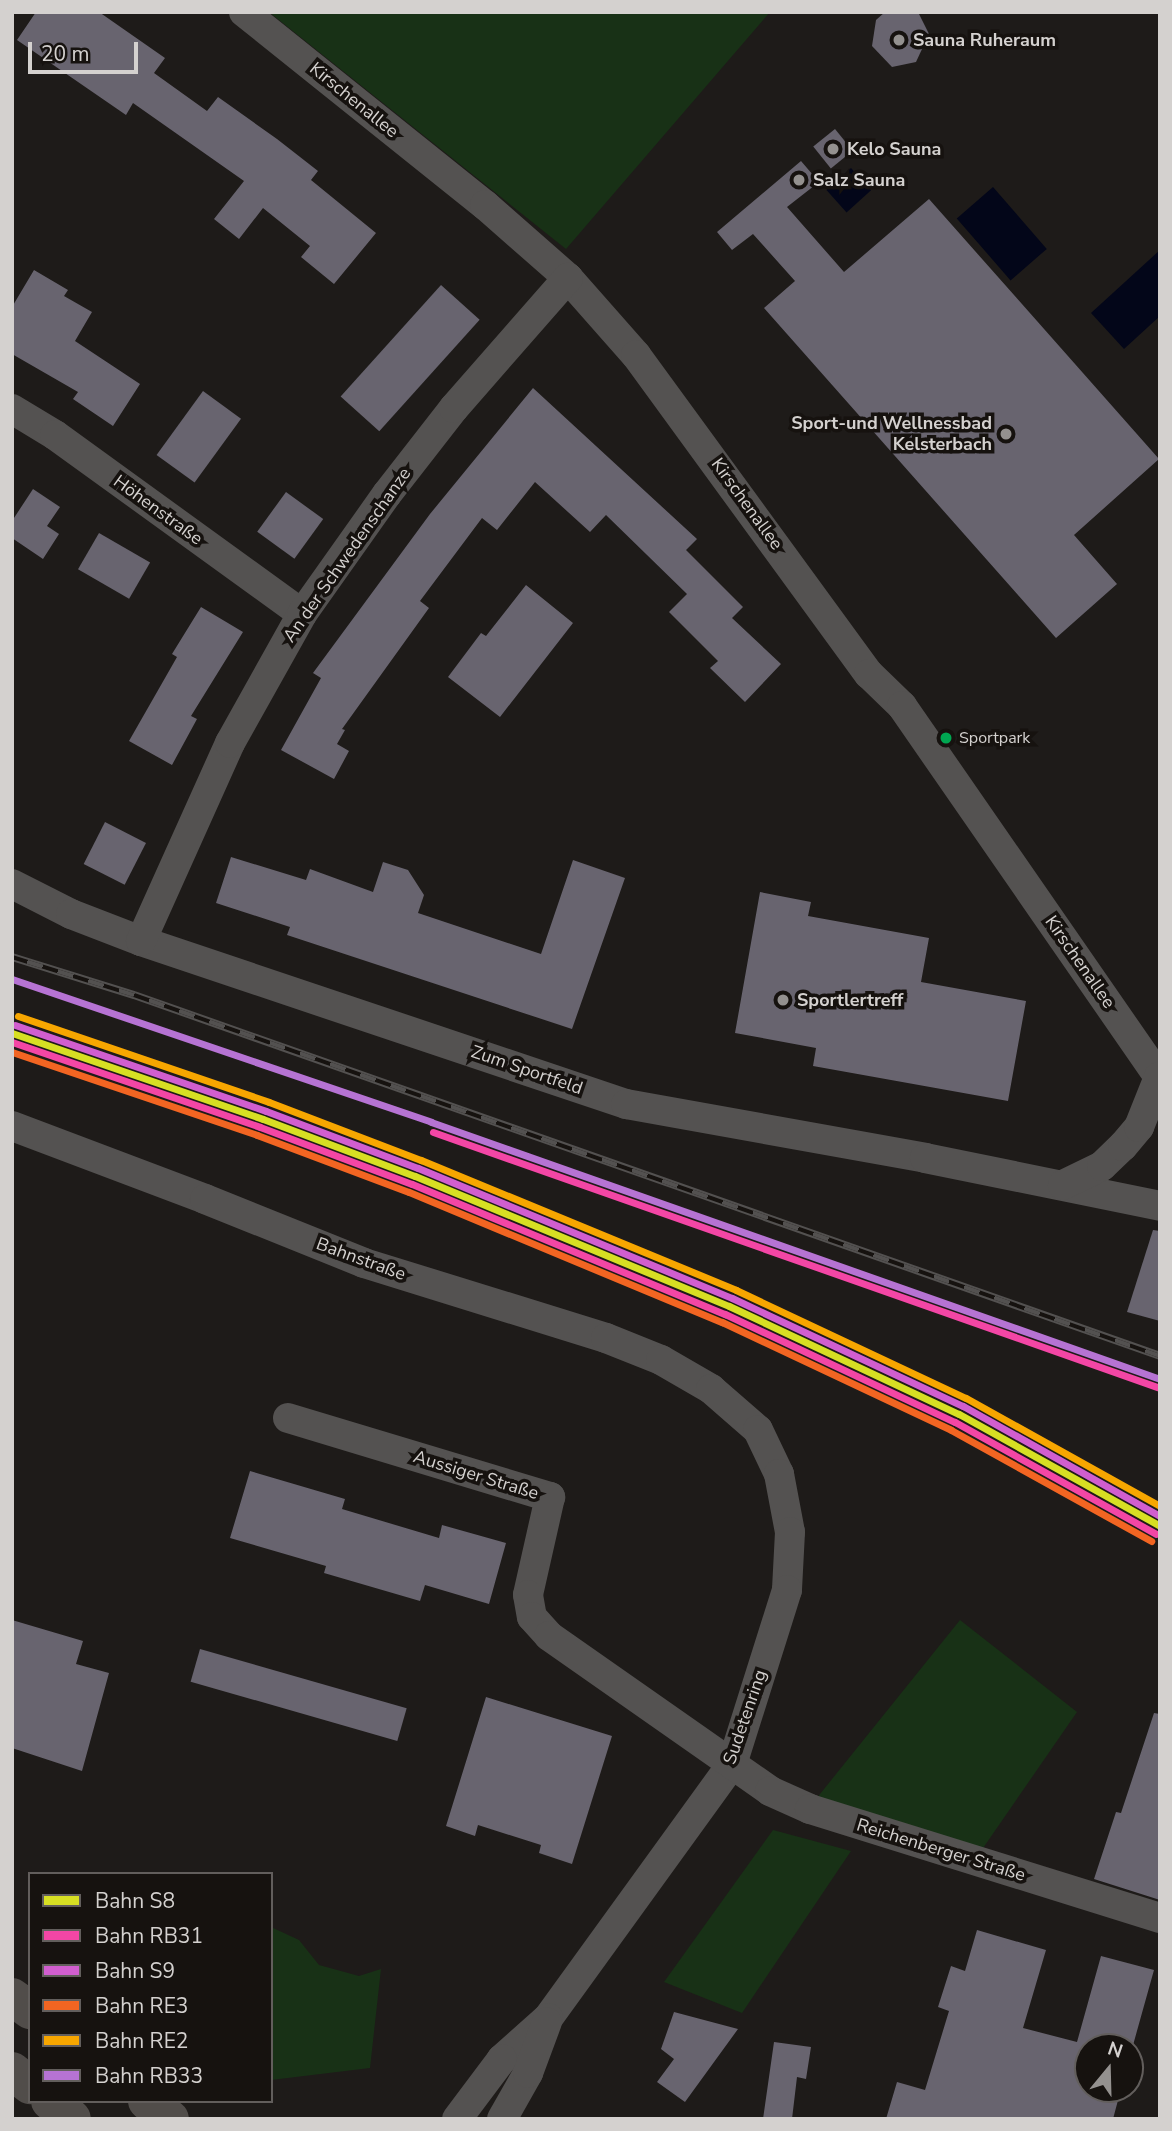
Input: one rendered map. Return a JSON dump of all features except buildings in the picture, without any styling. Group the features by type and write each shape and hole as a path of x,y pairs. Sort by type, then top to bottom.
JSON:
{"street":[{"name":"Kirschenallee","path":"244,12 485,205 568,278 636,355 689,423 869,674 902,706 1160,1078"},
{"name":"An der Schwedenschanze","path":"141,941 230,743 302,614 387,494 454,408 568,278"},
{"name":"Höhenstraße","path":"12,409 55,435 302,614"},
{"name":"Zum Sportfeld","path":"12,884 59,908 141,941 626,1104 1063,1185 1160,1206"},
{"path":"1063,1185 1102,1166 1123,1146 1139,1127 1160,1078"},
{"name":"Bahnstraße","path":"12,1126 364,1263 606,1338 661,1360 710,1389"},
{"name":"Sudetenring","path":"456,2115 502,2059 548,2018 732,1764 787,1590 790,1532 779,1475 758,1430 710,1389"},
{"name":"Aussiger Straße","path":"288,1418 550,1497 528,1595 532,1617 549,1636 732,1764"},
{"name":"Reichenberger Straße","path":"732,1764 770,1791 810,1809 1160,1918"},
{"path":"12,1997 28,2009"},
{"name":"Sudetenring","path":"502,2119 528,2073 548,2018"},
{"path":"12,2071 28,2083"},
{"path":"52,2103 72,2119"},
{"path":"150,2103 170,2119"}],"green space":[{"path":"269,12 770,12 566,249"},
{"path":"960,1620 1077,1712 981,1851 816,1799"},
{"path":"773,1830 851,1851 742,2013 664,1982"},
{"path":"273,1928 299,1940 319,1965 359,1976 381,1969 370,2068 273,2080"}],"water":[{"path":"851,168 871,190 847,212 826,190"},
{"path":"993,187 1047,249 1011,280 957,218"},
{"path":"1160,250 1160,316 1124,349 1091,313"}],"railway":[{"path":"12,957 134,995 1160,1356"}],"rail line":[{"name":"RB33","path":"12,979 431,1122 1160,1379"},
{"name":"RE2","path":"18,1016 269,1102 421,1160 736,1290 966,1398 1160,1506"},
{"name":"S9","path":"15,1025 266,1111 418,1168 732,1298 963,1406 1160,1516"},
{"name":"S8","path":"12,1033 263,1119 415,1176 729,1306 959,1414 1160,1526"},
{"name":"RB31","path":"12,1042 260,1127 412,1184 725,1314 955,1422 1156,1534"},
{"name":"RE3","path":"12,1052 257,1135 409,1192 722,1322 951,1430 1151,1541"},
{"name":"RB31","path":"433,1132 1157,1387"}],"place":[{"name":"Sauna Ruheraum","path":"899,40"},
{"name":"Kelo Sauna","path":"833,149"},
{"name":"Salz Sauna","path":"799,180"},
{"name":"Sport-und Wellnessbad Kelsterbach","path":"1006,434"},
{"name":"Sportpark","path":"946,738"},
{"name":"Sportlertreff","path":"783,1000"}]}
